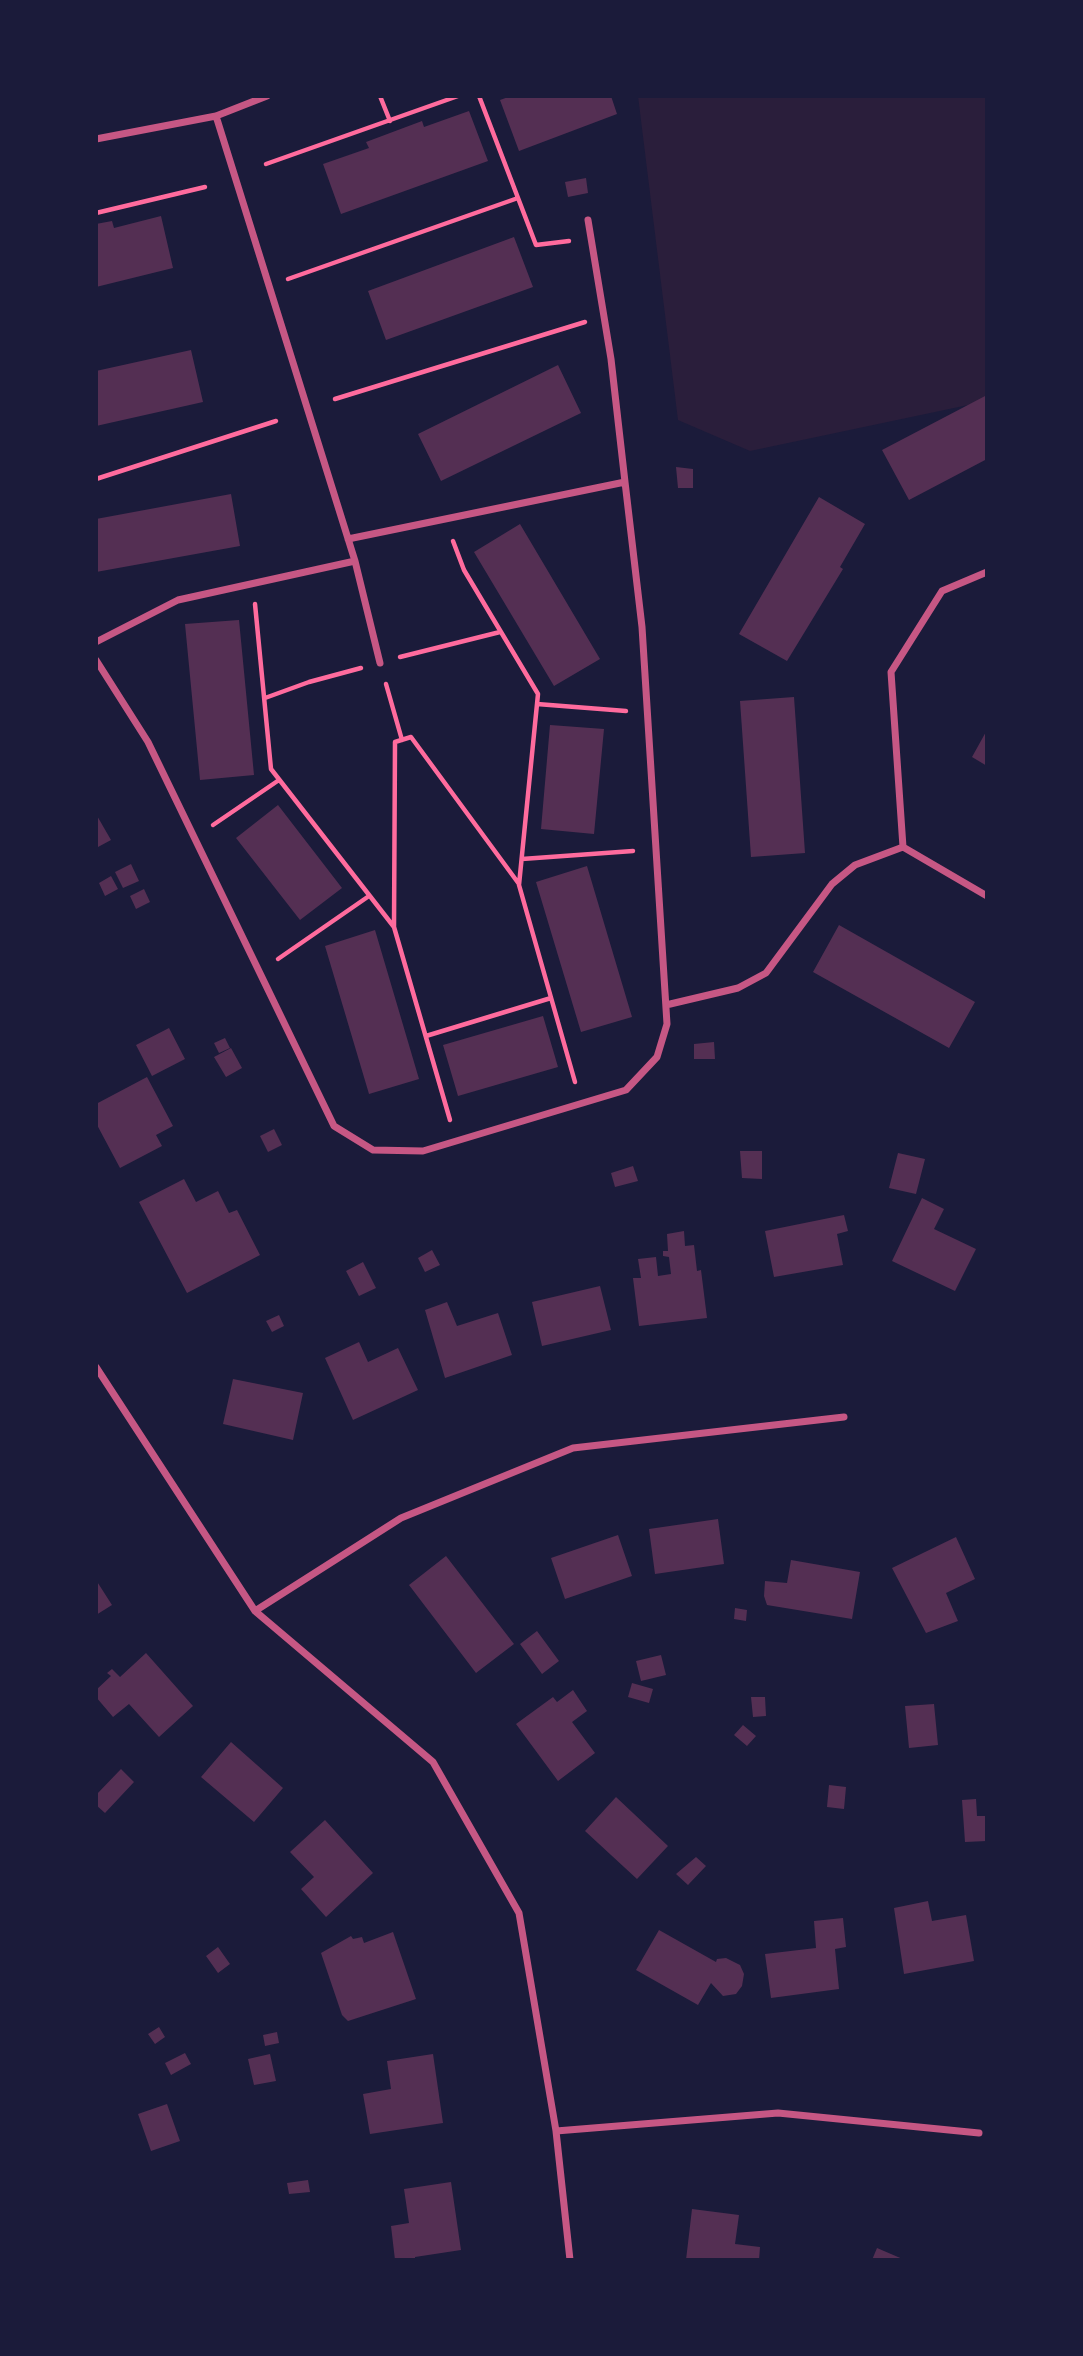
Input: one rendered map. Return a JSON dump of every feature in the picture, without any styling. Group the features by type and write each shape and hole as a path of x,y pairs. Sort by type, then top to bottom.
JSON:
{"street":[{"path":"96,139 216,116 267,96"},
{"path":"216,116 355,561 380,663"},
{"path":"96,660 148,742 334,1126 373,1150 423,1151 626,1090 656,1057 667,1024 642,626 611,359 588,220"},
{"path":"348,539 625,482"},
{"path":"96,642 178,600 355,561"},
{"path":"903,848 891,672 942,591 987,572"},
{"path":"666,1005 738,988 766,972 832,884 855,865 903,848 987,895"},
{"path":"96,1367 254,1611 433,1762 519,1913 556,2131 570,2260"},
{"path":"254,1611 401,1518 573,1448 844,1418"},
{"path":"556,2131 778,2113 979,2133"}],"path":[{"path":"380,96 390,121"},
{"path":"266,164 458,96"},
{"path":"479,96 536,245 569,241"},
{"path":"96,213 205,187"},
{"path":"299,275 518,198"},
{"path":"334,399 582,323"},
{"path":"96,479 276,421"},
{"path":"450,534 464,570 538,694 519,885"},
{"path":"254,599 271,769 394,928"},
{"path":"265,698 309,682 500,632"},
{"path":"380,663 402,740"},
{"path":"537,704 622,712"},
{"path":"449,1118 394,928 395,742 411,737 519,885 575,1079"},
{"path":"208,828 279,780"},
{"path":"522,859 631,851"},
{"path":"279,959 369,896"},
{"path":"426,1036 551,998"}],"shaded area":[{"path":"638,96 987,96 987,401 750,451 678,420"}],"building":[{"path":"511,96 611,96 617,114 519,151 500,100"},
{"path":"469,111 488,161 341,214 323,164 369,148 366,142 422,121 424,127"},
{"path":"586,178 588,193 568,197 565,182"},
{"path":"161,216 173,268 96,287 96,224 112,221 114,228"},
{"path":"514,237 533,287 386,340 368,291"},
{"path":"191,350 203,402 96,426 96,371"},
{"path":"558,365 581,413 441,481 418,434"},
{"path":"987,395 987,459 909,500 882,450"},
{"path":"676,467 693,469 693,488 678,488"},
{"path":"231,494 240,546 96,572 96,519"},
{"path":"819,497 865,524 840,567 843,569 787,661 739,634"},
{"path":"520,524 600,659 554,686 474,552"},
{"path":"239,620 254,775 200,780 185,624"},
{"path":"794,697 805,853 751,857 740,701"},
{"path":"550,725 604,729 594,834 541,829"},
{"path":"987,730 987,766 972,757"},
{"path":"278,805 342,888 300,920 236,838"},
{"path":"96,814 111,840 98,847 96,843"},
{"path":"131,864 139,881 123,888 115,872"},
{"path":"587,866 632,1017 581,1032 536,882"},
{"path":"111,876 118,889 105,896 99,883"},
{"path":"144,889 150,902 136,909 130,896"},
{"path":"839,925 975,1002 949,1048 813,972"},
{"path":"375,930 419,1079 369,1094 325,946"},
{"path":"543,1016 558,1067 458,1096 443,1045"},
{"path":"169,1028 185,1059 152,1076 136,1045"},
{"path":"225,1038 230,1048 219,1053 214,1043"},
{"path":"714,1042 715,1059 694,1059 694,1044"},
{"path":"231,1048 242,1068 226,1077 214,1057"},
{"path":"147,1077 173,1126 156,1135 162,1146 120,1168 96,1123 96,1104"},
{"path":"274,1129 282,1145 268,1152 260,1136"},
{"path":"740,1151 762,1151 762,1179 742,1178"},
{"path":"898,1153 925,1159 916,1194 889,1188"},
{"path":"633,1166 638,1181 615,1187 611,1173"},
{"path":"184,1179 196,1202 218,1191 229,1213 237,1210 260,1255 187,1293 139,1202"},
{"path":"922,1198 944,1209 934,1229 976,1249 955,1291 892,1261"},
{"path":"844,1215 848,1231 837,1234 843,1265 774,1277 765,1231"},
{"path":"684,1231 685,1246 694,1245 697,1271 701,1270 707,1318 639,1326 633,1278 641,1278 638,1259 656,1257 658,1276 671,1274 669,1257 663,1256 663,1251 668,1251 667,1234"},
{"path":"432,1250 440,1265 425,1272 418,1258"},
{"path":"363,1262 376,1288 359,1296 346,1271"},
{"path":"600,1286 611,1330 542,1346 532,1302"},
{"path":"447,1302 457,1326 498,1313 512,1355 445,1378 425,1310"},
{"path":"279,1315 284,1326 272,1332 266,1321"},
{"path":"359,1342 368,1362 398,1348 418,1390 353,1420 325,1358"},
{"path":"233,1379 303,1393 293,1440 223,1424"},
{"path":"718,1519 724,1564 655,1574 649,1529"},
{"path":"618,1535 632,1576 565,1599 551,1558"},
{"path":"956,1537 975,1579 946,1593 958,1621 926,1633 892,1568"},
{"path":"446,1556 514,1644 476,1673 409,1585"},
{"path":"791,1560 860,1572 852,1619 767,1605 764,1596 765,1581 787,1583"},
{"path":"96,1580 112,1605 96,1615"},
{"path":"735,1608 747,1610 746,1621 734,1619"},
{"path":"537,1631 559,1661 542,1674 520,1644"},
{"path":"146,1653 193,1706 159,1737 129,1704 113,1717 96,1697 96,1690 111,1676 107,1673 112,1669 120,1677"},
{"path":"661,1655 666,1675 641,1681 636,1661"},
{"path":"632,1683 653,1689 649,1703 628,1697"},
{"path":"573,1690 587,1711 572,1722 595,1753 558,1781 516,1724 553,1697 557,1702"},
{"path":"751,1697 765,1697 766,1716 753,1717"},
{"path":"934,1704 938,1745 909,1748 905,1706"},
{"path":"743,1725 756,1736 747,1746 734,1735"},
{"path":"231,1742 283,1788 254,1822 201,1777"},
{"path":"121,1769 134,1782 105,1813 96,1805 96,1795"},
{"path":"829,1785 846,1787 844,1809 827,1807"},
{"path":"616,1797 668,1846 637,1879 585,1831"},
{"path":"976,1799 977,1816 987,1816 987,1841 965,1842 962,1800"},
{"path":"325,1820 373,1873 326,1917 301,1889 314,1877 290,1852"},
{"path":"696,1857 706,1866 688,1885 676,1874"},
{"path":"928,1901 932,1921 966,1915 974,1961 904,1974 894,1908"},
{"path":"843,1918 846,1947 835,1949 839,1989 771,1998 765,1954 816,1948 814,1921"},
{"path":"659,1930 716,1962 717,1959 726,1958 740,1965 744,1974 742,1986 736,1994 723,1996 711,1983 698,2005 636,1970"},
{"path":"393,1932 416,1999 348,2021 342,2015 321,1953 351,1936 353,1939 362,1937 364,1943"},
{"path":"218,1947 230,1964 218,1973 206,1956"},
{"path":"159,2027 165,2037 155,2044 148,2034"},
{"path":"277,2032 279,2043 265,2046 263,2035"},
{"path":"185,2053 191,2064 171,2075 165,2063"},
{"path":"270,2054 276,2081 254,2085 248,2059"},
{"path":"433,2054 443,2123 370,2134 363,2094 391,2089 387,2061"},
{"path":"167,2104 180,2141 151,2151 138,2114"},
{"path":"308,2180 310,2192 289,2194 287,2183"},
{"path":"451,2182 461,2250 415,2257 415,2260 395,2260 391,2226 409,2223 404,2189"},
{"path":"692,2209 739,2215 735,2244 760,2247 759,2260 686,2260"},
{"path":"877,2248 905,2260 872,2260"}]}
